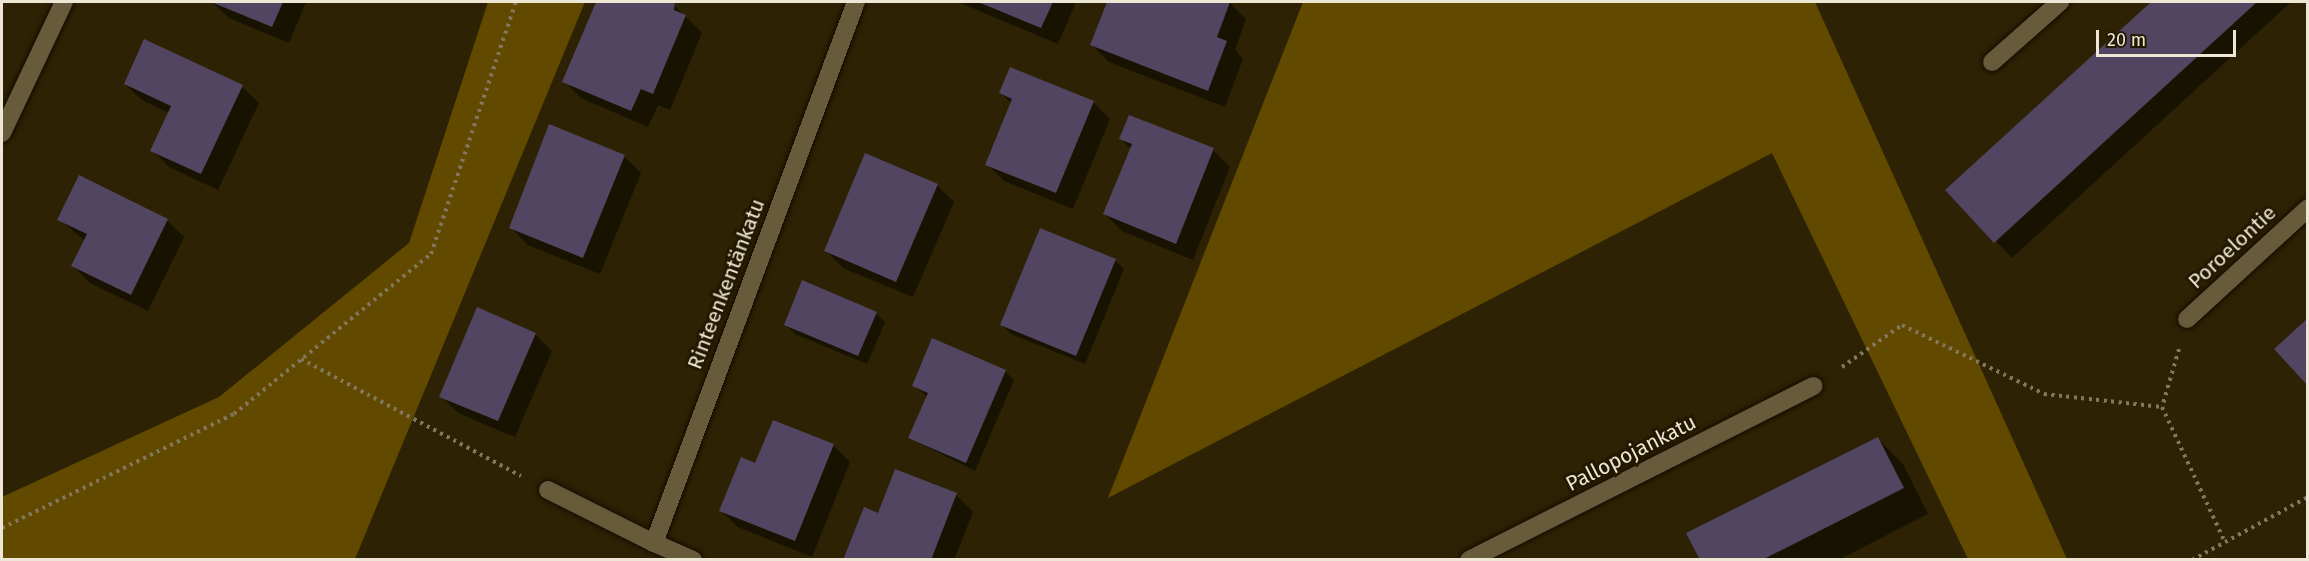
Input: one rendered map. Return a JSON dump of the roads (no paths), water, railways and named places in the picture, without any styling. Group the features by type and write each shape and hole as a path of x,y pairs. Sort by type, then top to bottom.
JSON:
{"street":[{"path":"2,133 64,2"},
{"name":"Rinteenkentänkatu","path":"654,543 856,2"},
{"path":"1992,62 2060,2"},
{"name":"Poroelontie","path":"2187,319 2307,208"},
{"name":"Pallopojankatu","path":"1469,560 1814,386"},
{"path":"548,490 693,560"}]}
